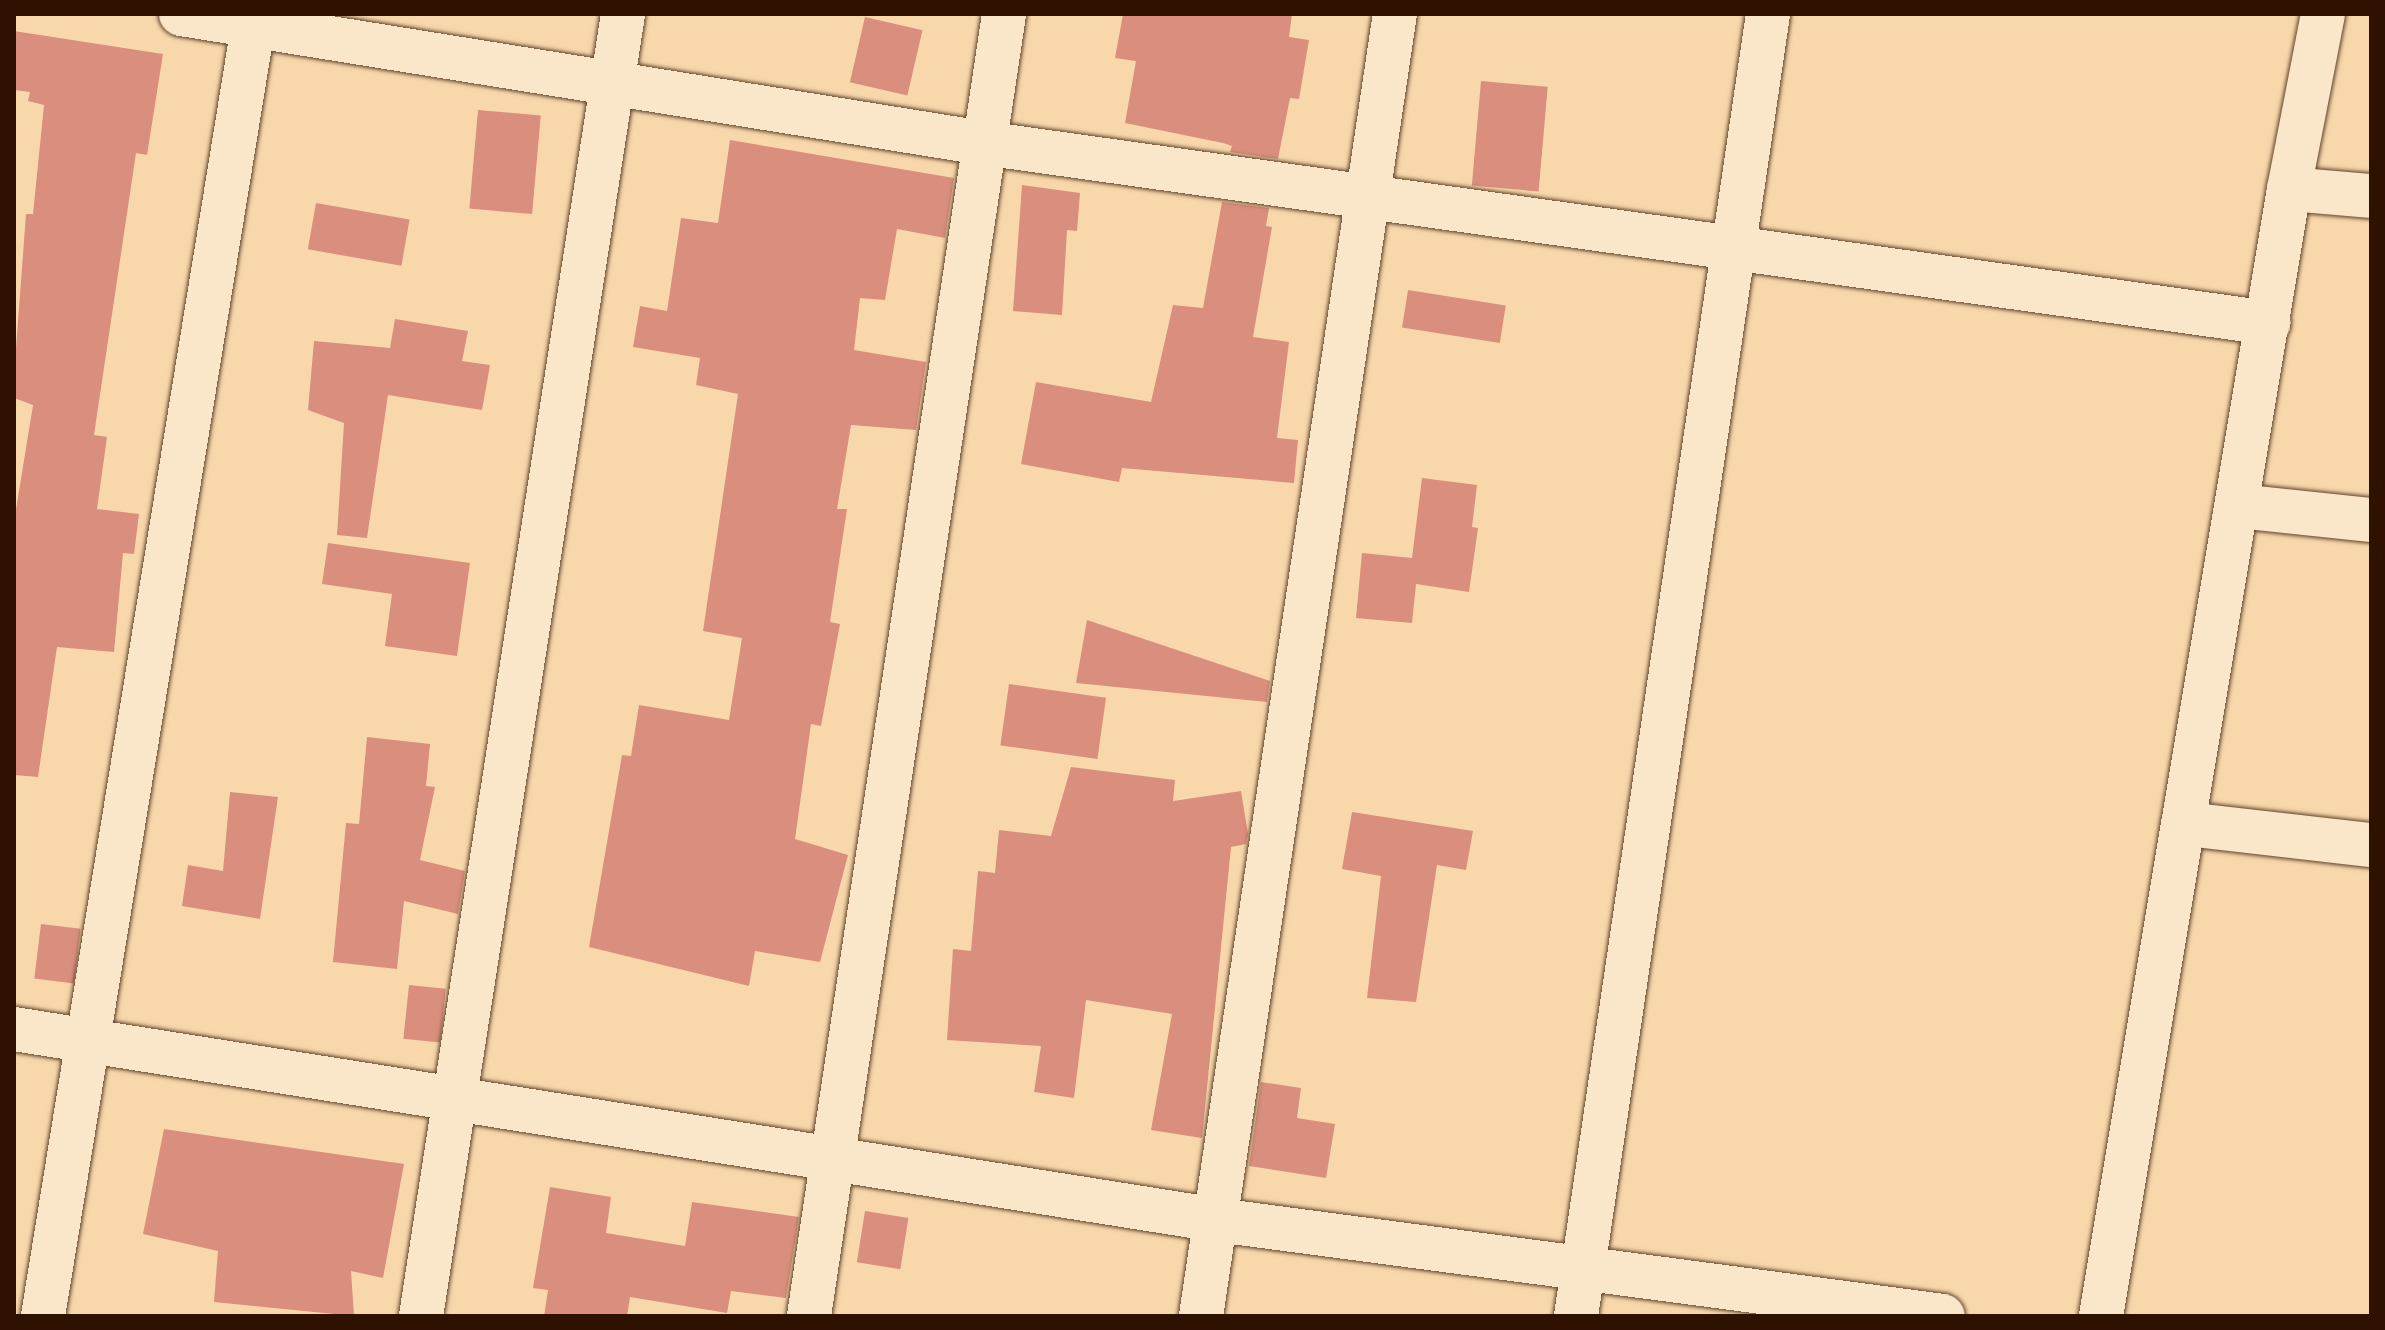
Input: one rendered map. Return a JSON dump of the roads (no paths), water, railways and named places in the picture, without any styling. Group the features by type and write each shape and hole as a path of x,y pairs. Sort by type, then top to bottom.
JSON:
{"street":[{"path":"181,14 254,19 612,83 983,143 2268,323"},
{"path":"421,1316 623,14"},
{"path":"809,1316 828,1161 1004,14"},
{"path":"1201,1316 1395,14"},
{"path":"1576,1316 1768,14"},
{"path":"2101,1316 2186,824 2289,189 2325,15"},
{"path":"43,1316 254,19"},
{"path":"2289,189 2371,196"},
{"path":"2237,506 2371,520"},
{"path":"2186,824 2371,845"},
{"path":"14,1029 455,1103 1217,1220 1943,1316"}]}
